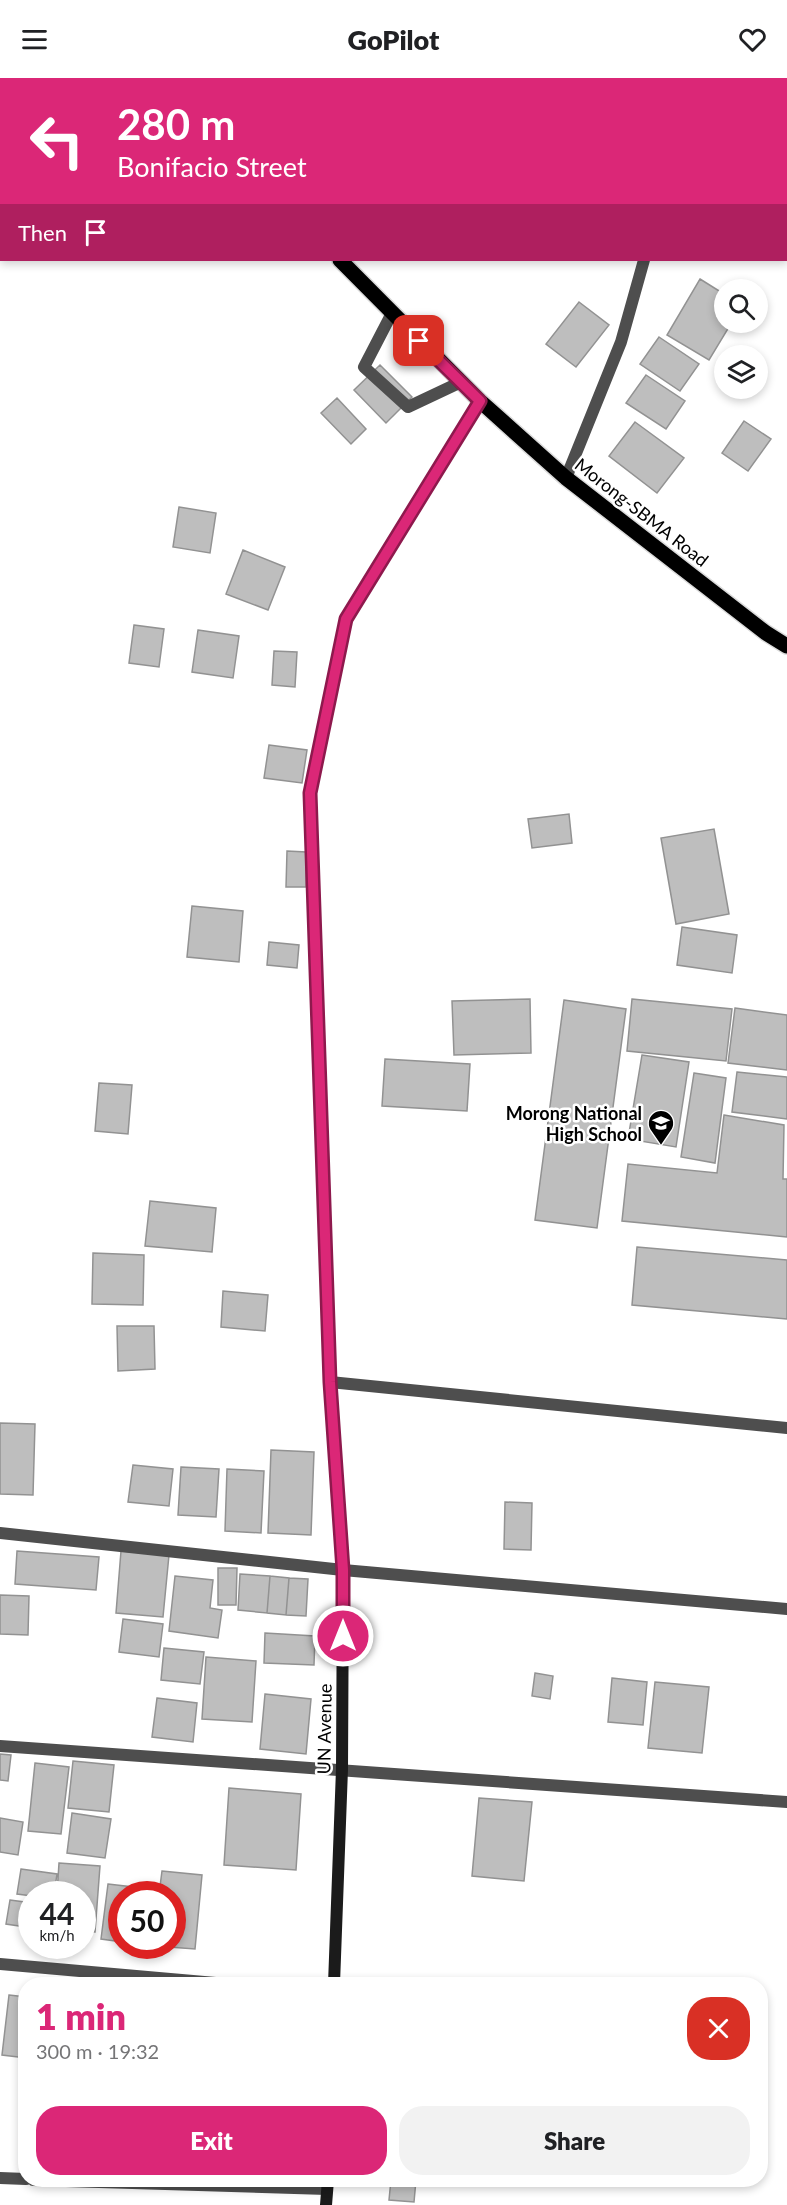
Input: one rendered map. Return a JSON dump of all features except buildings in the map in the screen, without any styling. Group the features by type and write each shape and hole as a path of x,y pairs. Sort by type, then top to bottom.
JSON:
{"main road":[{"name":"Morong-SBMA Road","path":"340,261 480,401 566,478 766,633 787,645"},
{"name":"UN Avenue","path":"334,1977 342,1769 343,1570 330,1382 310,793 346,619 480,401"},
{"path":"326,2205 327,2187"}],"street":[{"path":"566,478 621,342 644,261"},
{"path":"392,313 364,367 408,407 461,382"},
{"path":"330,1382 787,1428"},
{"path":"0,1533 343,1570 787,1609"},
{"path":"0,1746 787,1802"},
{"path":"0,1964 148,1977"},
{"path":"0,2178 18,2179"}],"place":[{"name":"Morong National High School","path":"661,1146"}],"route":[{"path":"343,1636 343,1570 330,1382 310,793 346,619 480,401 419,341"}]}
